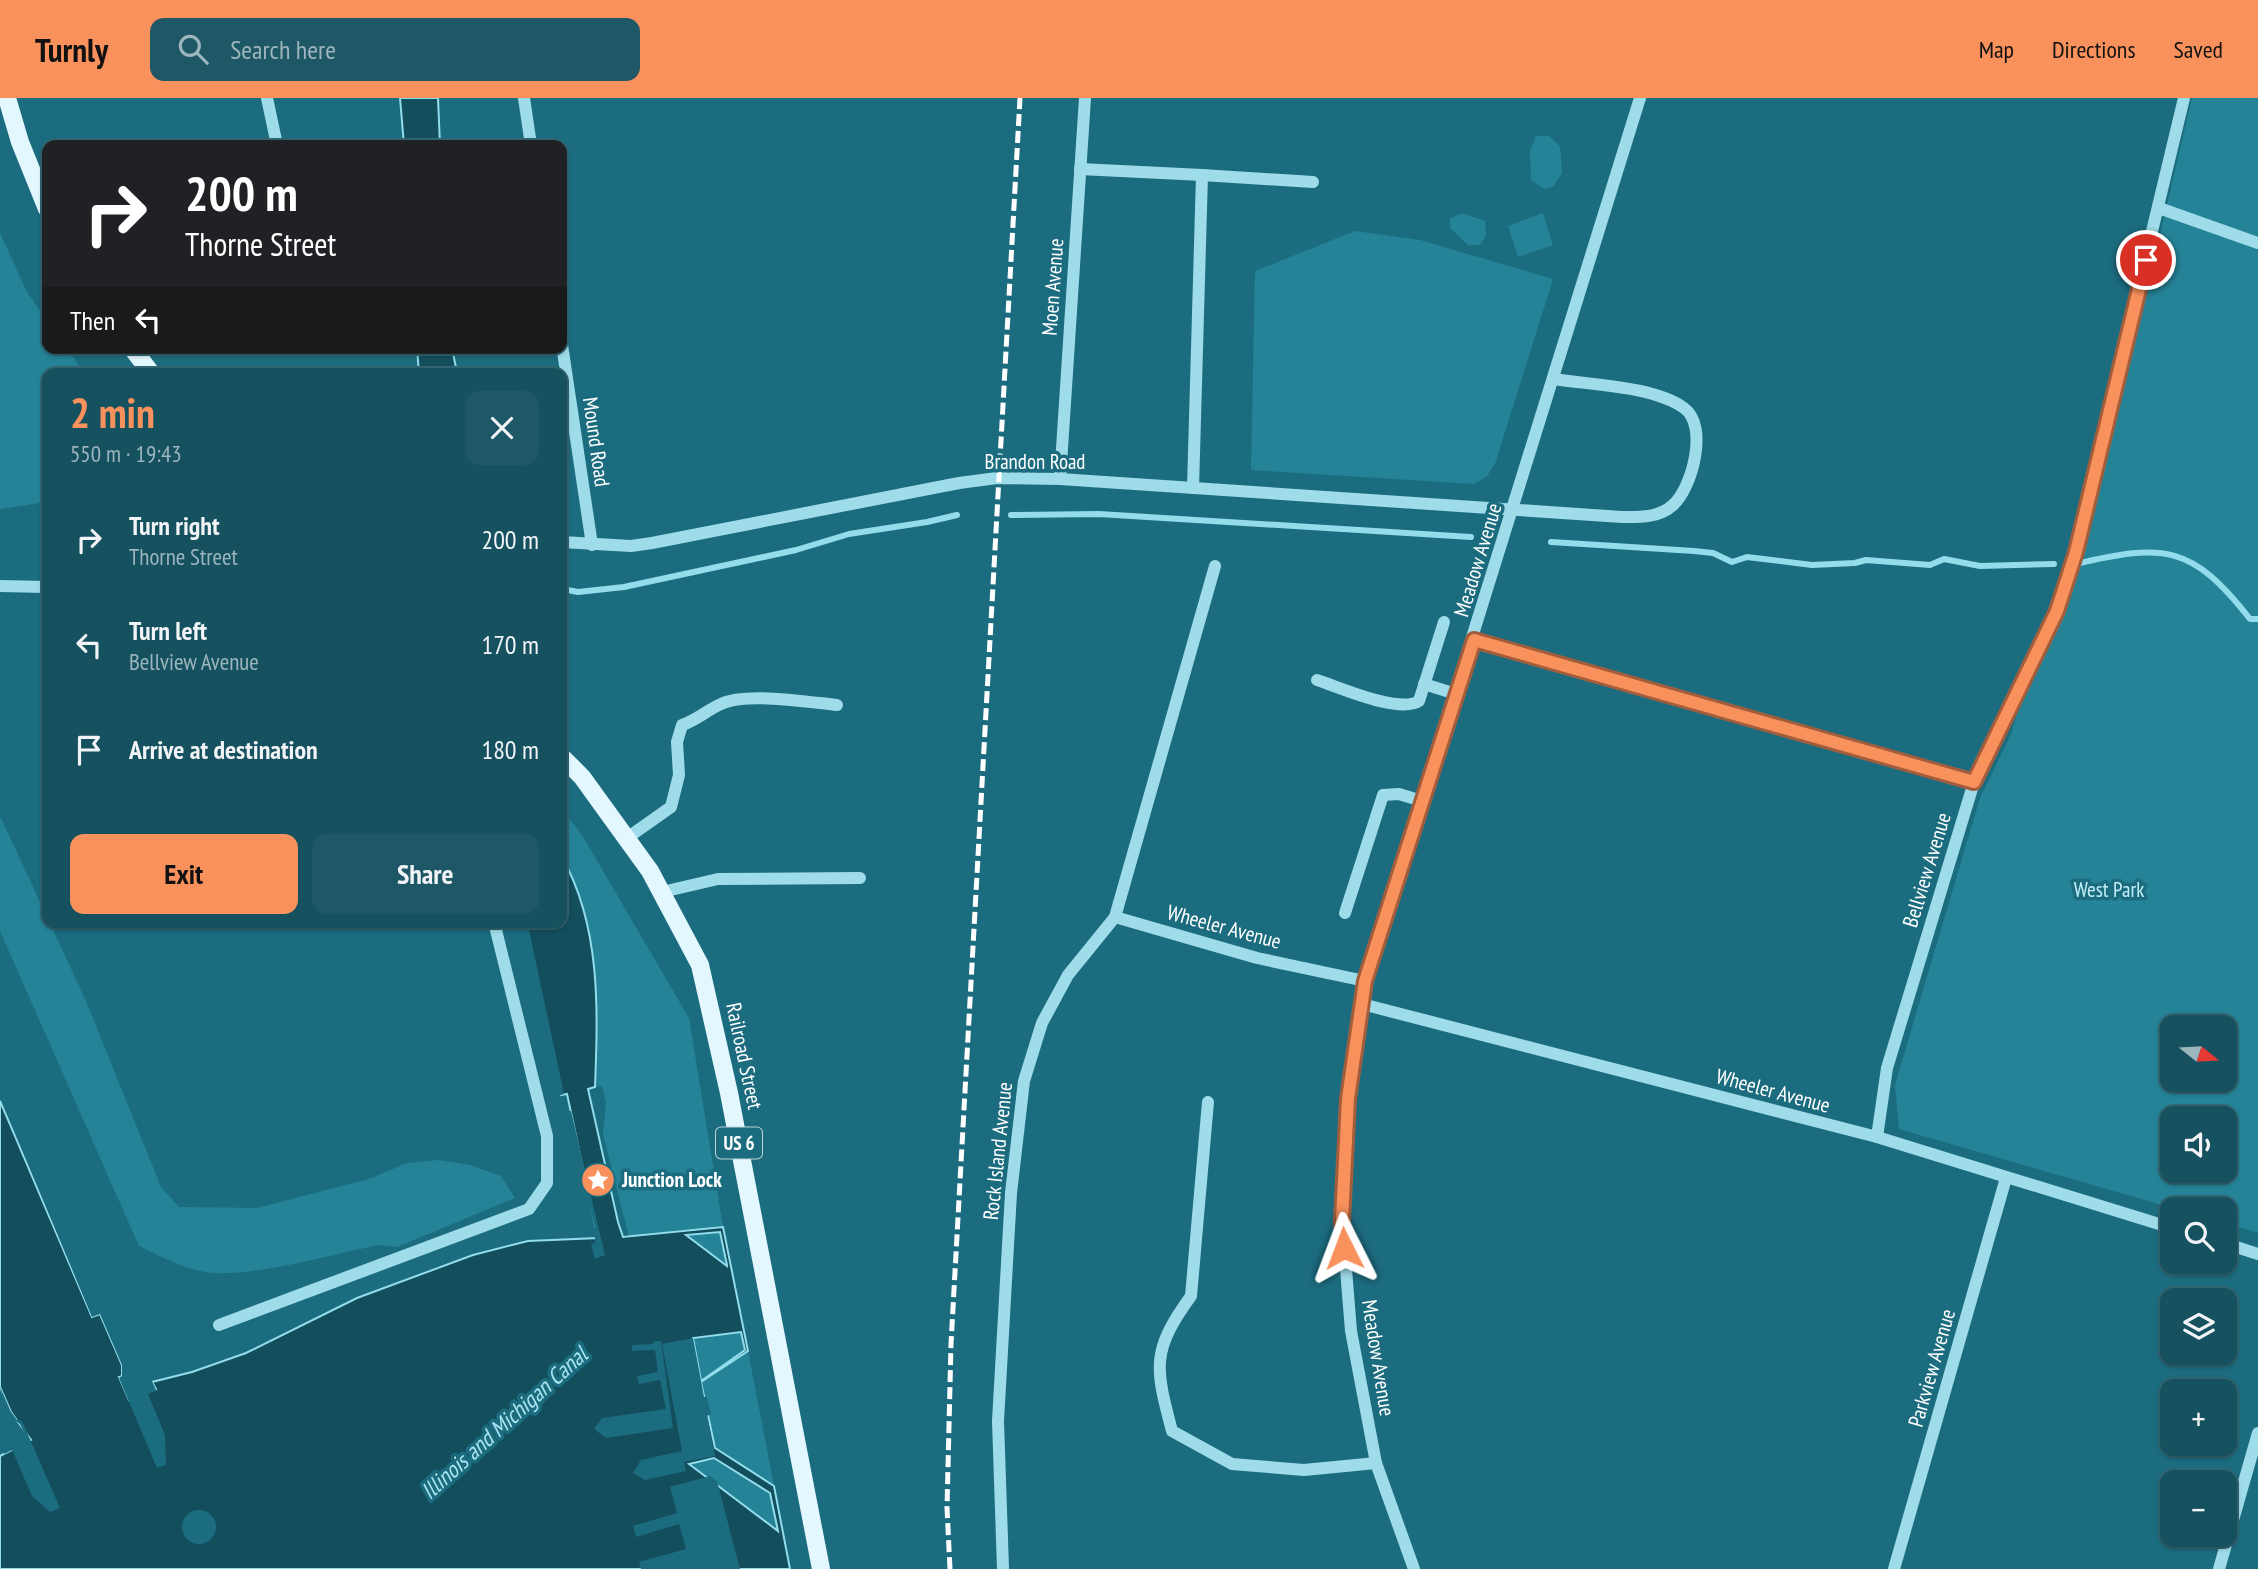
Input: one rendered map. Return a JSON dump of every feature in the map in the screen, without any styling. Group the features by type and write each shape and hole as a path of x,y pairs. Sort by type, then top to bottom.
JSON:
{"main road":[{"path":"7,98 20,142 42,197"},
{"name":"Railroad Street","path":"567,762 582,777 662,892 700,965 729,1093 821,1569"}],"street":[{"path":"267,98 277,140"},
{"path":"524,98 530,140"},
{"name":"Moen Avenue","path":"1060,479 1085,98"},
{"name":"Bellview Avenue","path":"1877,1138 1887,1068 1974,782 2057,611 2076,552 2183,98"},
{"name":"Meadow Avenue","path":"1414,1569 1376,1463 1350,1331 1342,1220 1348,1099 1365,981 1474,640 1636,99"},
{"path":"1080,169 1313,182"},
{"path":"1193,488 1202,175"},
{"path":"2159,208 2258,243"},
{"name":"Mound Road","path":"567,378 592,545"},
{"name":"Brandon Road","path":"567,542 592,545 652,543 997,478 1060,479 1622,517 1652,516 1672,507 1685,490 1694,467 1694,422 1686,409 1666,399 1640,393 1554,379"},
{"name":"Rock Island Avenue","path":"1003,1569 998,1421 1011,1193 1024,1081 1042,1023 1068,975 1115,916 1214,566"},
{"path":"0,586 42,587"},
{"path":"1317,680 1396,705 1412,705 1419,701 1444,622"},
{"path":"1474,640 1974,782"},
{"path":"1424,684 1456,694"},
{"path":"626,838 671,807 679,775 677,743 682,725 698,719 723,702 764,698 837,705"},
{"path":"1345,914 1383,795 1399,794 1423,801"},
{"path":"662,892 718,879 860,878"},
{"name":"Wheeler Avenue","path":"1115,916 1257,958 1365,981"},
{"path":"219,1325 529,1209 547,1183 547,1136 495,928"},
{"name":"Wheeler Avenue","path":"1362,1004 1877,1138 2160,1224"},
{"path":"1208,1102 1191,1296 1174,1320 1160,1348 1158,1380 1172,1431 1232,1464 1304,1470 1376,1463"},
{"name":"Parkview Avenue","path":"1894,1569 2006,1178"},
{"path":"2237,1247 2258,1254"},
{"path":"2219,1569 2258,1433"}],"green space":[{"name":"West Park","path":"2192,98 2258,98 2258,1233 2237,1227 2237,1197 2160,1197 2160,1204 1899,1129 1895,1085 1980,798 2011,734 2101,444 2159,239"},
{"path":"1536,136 1549,136 1560,146 1562,173 1553,187 1544,189 1531,180 1530,151"},
{"path":"1462,213 1485,221 1486,235 1480,245 1468,245 1450,228 1450,219"},
{"path":"1543,213 1553,245 1518,257 1508,226"},
{"path":"1355,231 1420,240 1553,279 1495,464 1487,476 1474,484 1251,470 1255,271"},
{"path":"0,233 27,292 42,314 42,354 71,354 81,368 42,368 42,503 0,509"},
{"path":"0,816 42,906 42,928 52,928 86,1001 161,1187 179,1207 257,1208 369,1179 407,1163 438,1160 470,1165 501,1176 515,1198 397,1247 378,1245 291,1265 244,1272 196,1270 139,1246 0,931"},
{"path":"567,816 582,835 689,1018 723,1227 629,1237 603,1134 606,1103 602,1086 588,1088 563,928 567,928"},
{"path":"720,1231 727,1266 685,1235"},
{"path":"741,1332 746,1350 724,1366 748,1351 774,1486 715,1448 693,1338"},
{"path":"714,1458 771,1493 778,1532 688,1464"}],"water":[{"path":"400,98 438,98 440,140 404,140"},
{"path":"417,354 453,354 456,368 419,368"},
{"name":"Illinois and Michigan Canal","path":"567,867 584,912 590,940 597,1028 595,1087 588,1089 618,1222 623,1237 723,1227 748,1351 701,1382 715,1448 774,1486 790,1569 0,1569 0,1456 31,1440 11,1412 0,1387 0,1101 92,1317 100,1314 122,1365 122,1376 119,1377 129,1400 156,1389 152,1382 192,1372 246,1353 357,1298 473,1255 528,1241 598,1238 567,1094 561,1095 524,928 567,928","holes":["720,1232 727,1266 686,1235","741,1332 745,1350 701,1381 693,1338","714,1458 770,1493 778,1531 689,1464"]}],"pier":[{"path":"521,928 529,930 564,1094 558,1096"},
{"path":"0,1097 94,1313 103,1313 125,1364 123,1379 131,1396 151,1388 151,1379 156,1390 148,1394 165,1435 166,1465 157,1468 119,1378 122,1376 122,1365 100,1314 92,1317"},
{"path":"567,1111 571,1111 605,1255 595,1259 591,1244 595,1243 595,1228"},
{"path":"693,1338 704,1397 707,1397 711,1414 707,1416 715,1456 684,1462 686,1471 645,1480 633,1473 641,1460 682,1451 662,1344"},
{"path":"654,1341 661,1341 673,1428 606,1438 594,1429 602,1418 666,1409 660,1380 639,1384 637,1376 658,1372 655,1350 632,1351 632,1345 653,1344"},
{"path":"0,1387 11,1412 17,1420 22,1421 60,1508 50,1512 32,1496 12,1450 4,1454 3,1450 27,1439 20,1424 7,1414"},
{"path":"710,1476 717,1481 740,1569 641,1569 639,1562 686,1549 679,1524 636,1537 633,1526 677,1513 670,1487"},
{"path":"199,1510 211,1515 216,1527 211,1539 199,1544 187,1539 182,1527 187,1515"}],"waterway":[{"path":"1011,515 1099,514 1471,537"},
{"path":"567,590 578,592 624,587 796,550 849,534 957,515"},
{"path":"1551,542 1713,553 1732,562 1747,557 1812,565 1866,560 1930,565 1944,559 1980,566 2054,564"},
{"path":"2076,564 2133,553 2175,556 2211,576 2250,619 2258,619"}],"railway":[{"path":"950,1569 947,1508 951,1344 1020,98"}],"place":[{"name":"Junction Lock","path":"598,1180"}],"route":[{"path":"1344,1248 1342,1220 1348,1099 1365,981 1474,640 1974,782 2057,611 2076,552 2146,260"}]}
